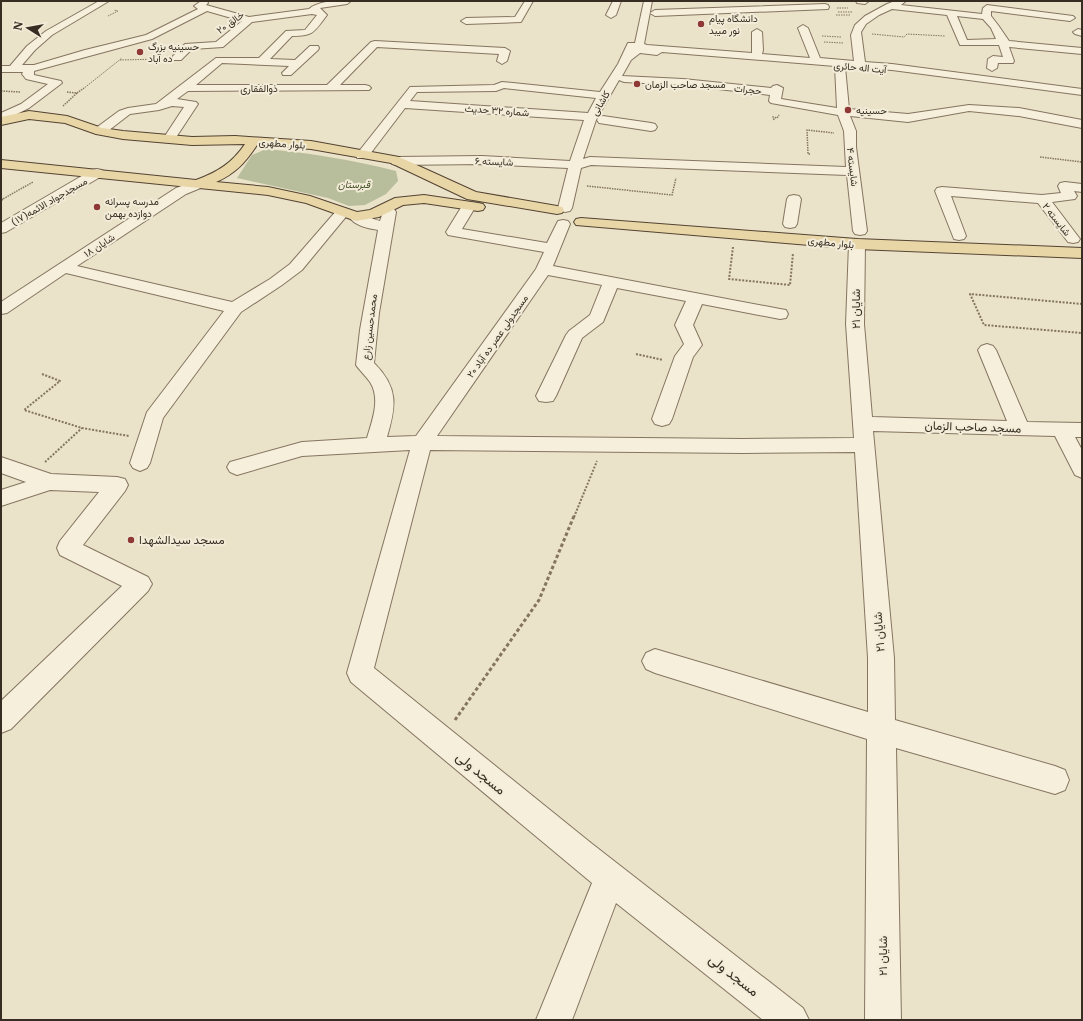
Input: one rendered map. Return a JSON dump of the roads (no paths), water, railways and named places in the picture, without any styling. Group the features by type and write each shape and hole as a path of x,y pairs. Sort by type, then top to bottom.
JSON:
{"main road":[{"name":"بلوار مطهری","path":"1,121 29,115 44,116 67,120 100,131 123,135 168,139 235,140 311,145 397,161 414,180 472,196 559,215"},
{"path":"198,184 223,175 241,160 254,141"},
{"path":"1,164 268,191 310,200 349,215 374,214 395,204 424,200 559,215 573,224 581,216"},
{"path":"395,204 414,180"},
{"name":"بلوار مطهری","path":"581,216 734,233 792,231"},
{"name":"بلوار مطهری","path":"581,216 1082,253"},
{"name":"بلوار مطهری","path":"858,237 960,236 1077,239"}],"street":[{"path":"46,42 82,13 105,1"},
{"name":"خالق ۲۰","path":"178,58 189,46 219,45 249,20 312,10 326,2 347,1"},
{"path":"466,20 518,20 528,1"},
{"path":"611,15 617,1"},
{"name":"کاشانی","path":"599,132 598,118 605,96 627,58 637,45 642,1"},
{"name":"کاشانی","path":"559,215 576,165 583,137 598,118 624,79 637,45 648,1"},
{"path":"860,1 865,1"},
{"path":"860,66 856,38 861,23 876,13 902,1"},
{"path":"1006,1 1009,8 1016,15"},
{"path":"1,69 30,68 148,37 205,5 249,20"},
{"path":"655,13 795,5 825,7"},
{"path":"890,6 986,17 995,24 1004,43 1009,61 993,64"},
{"path":"273,8 283,7 281,15"},
{"path":"986,17 987,8 1016,15 1070,18 1060,8"},
{"path":"261,62 289,33 307,33 312,29 322,15 317,11 312,10"},
{"path":"951,13 955,25 959,29 963,43 1004,43 1082,51"},
{"path":"756,56 758,50 757,32"},
{"path":"805,35 816,61"},
{"path":"14,68 33,46 60,39"},
{"path":"331,88 375,44 505,51 502,61"},
{"name":"آیت اله حائری","path":"637,45 645,48 662,50 756,56 840,64"},
{"name":"آیت اله حائری","path":"637,45 937,74 1082,93"},
{"path":"286,73 314,48"},
{"path":"159,107 203,75 220,60 296,63"},
{"name":"شایسته ۴","path":"840,64 843,108 850,134 851,155 854,171 858,237"},
{"path":"1,118 25,106 57,84 30,77 27,74 30,68"},
{"path":"203,75 238,78"},
{"name":"حجرات","path":"624,79 683,82 777,90 775,101 843,108"},
{"path":"1059,90 1064,84 1082,82"},
{"path":"362,155 414,89 496,88 502,85 605,96"},
{"name":"ذوالفقاری","path":"185,88 366,88"},
{"path":"100,131 123,113 128,111 159,107 171,102 192,104 168,139"},
{"name":"شماره ۳۲ حدیث","path":"402,104 598,118 651,127"},
{"path":"843,108 908,118 969,108 1019,112 1082,124"},
{"path":"585,186 594,146"},
{"name":"شایسته ۶","path":"397,161 482,160 576,165 590,161 854,171"},
{"name":"مسجدجواد الائمه(۱۷)","path":"1,229 97,173"},
{"name":"شایان ۱۸","path":"1,309 181,191 198,184"},
{"path":"960,236 942,191 1042,198 1070,196 1065,186 1082,188"},
{"name":"شایسته ۲","path":"1042,198 1077,239"},
{"path":"792,231 794,199"},
{"name":"محمدحسین زارع","path":"375,444 385,399 382,387 374,374 365,365 366,343 374,289 386,227 395,204"},
{"path":"469,206 453,232 553,249"},
{"path":"140,463 154,417 235,308 276,282 296,267 349,215 367,223 386,227"},
{"name":"مسجدولی عصر ده آباد ۲۰","path":"422,443 544,269 553,249 559,215"},
{"name":"شایان ۲۱","path":"858,237 855,324 881,658 883,1020"},
{"path":"64,268 235,308"},
{"path":"544,269 780,314"},
{"path":"546,396 575,335 597,318 612,283"},
{"path":"662,419 684,356 692,345 684,325 696,298"},
{"path":"987,350 1020,429"},
{"name":"مسجد صاحب الزمان","path":"237,467 302,448 375,444 422,443 603,445 1020,429 1082,430"},
{"path":"1062,430 1082,470"},
{"name":"مسجد ولی","path":"422,443 360,673 610,877 791,1020"},
{"path":"1,464 41,478 117,485 68,548 140,584 1,720"},
{"path":"1,498 41,478"},
{"path":"655,661 882,730 1055,780"},
{"path":"554,1020 610,877"}],"place":[{"name":"دانشگاه پیام نور میبد","path":"701,24"},
{"name":"حسینیه بزرگ ده آباد","path":"140,52"},
{"name":"مسجد صاحب الزمان","path":"637,84"},
{"name":"حسینیه","path":"848,110"},
{"name":"مدرسه پسرانه دوازده بهمن","path":"97,207"},
{"name":"مسجد سیدالشهدا","path":"131,540"}],"park label":[{"name":"قبرستان","path":"354,184"}]}
